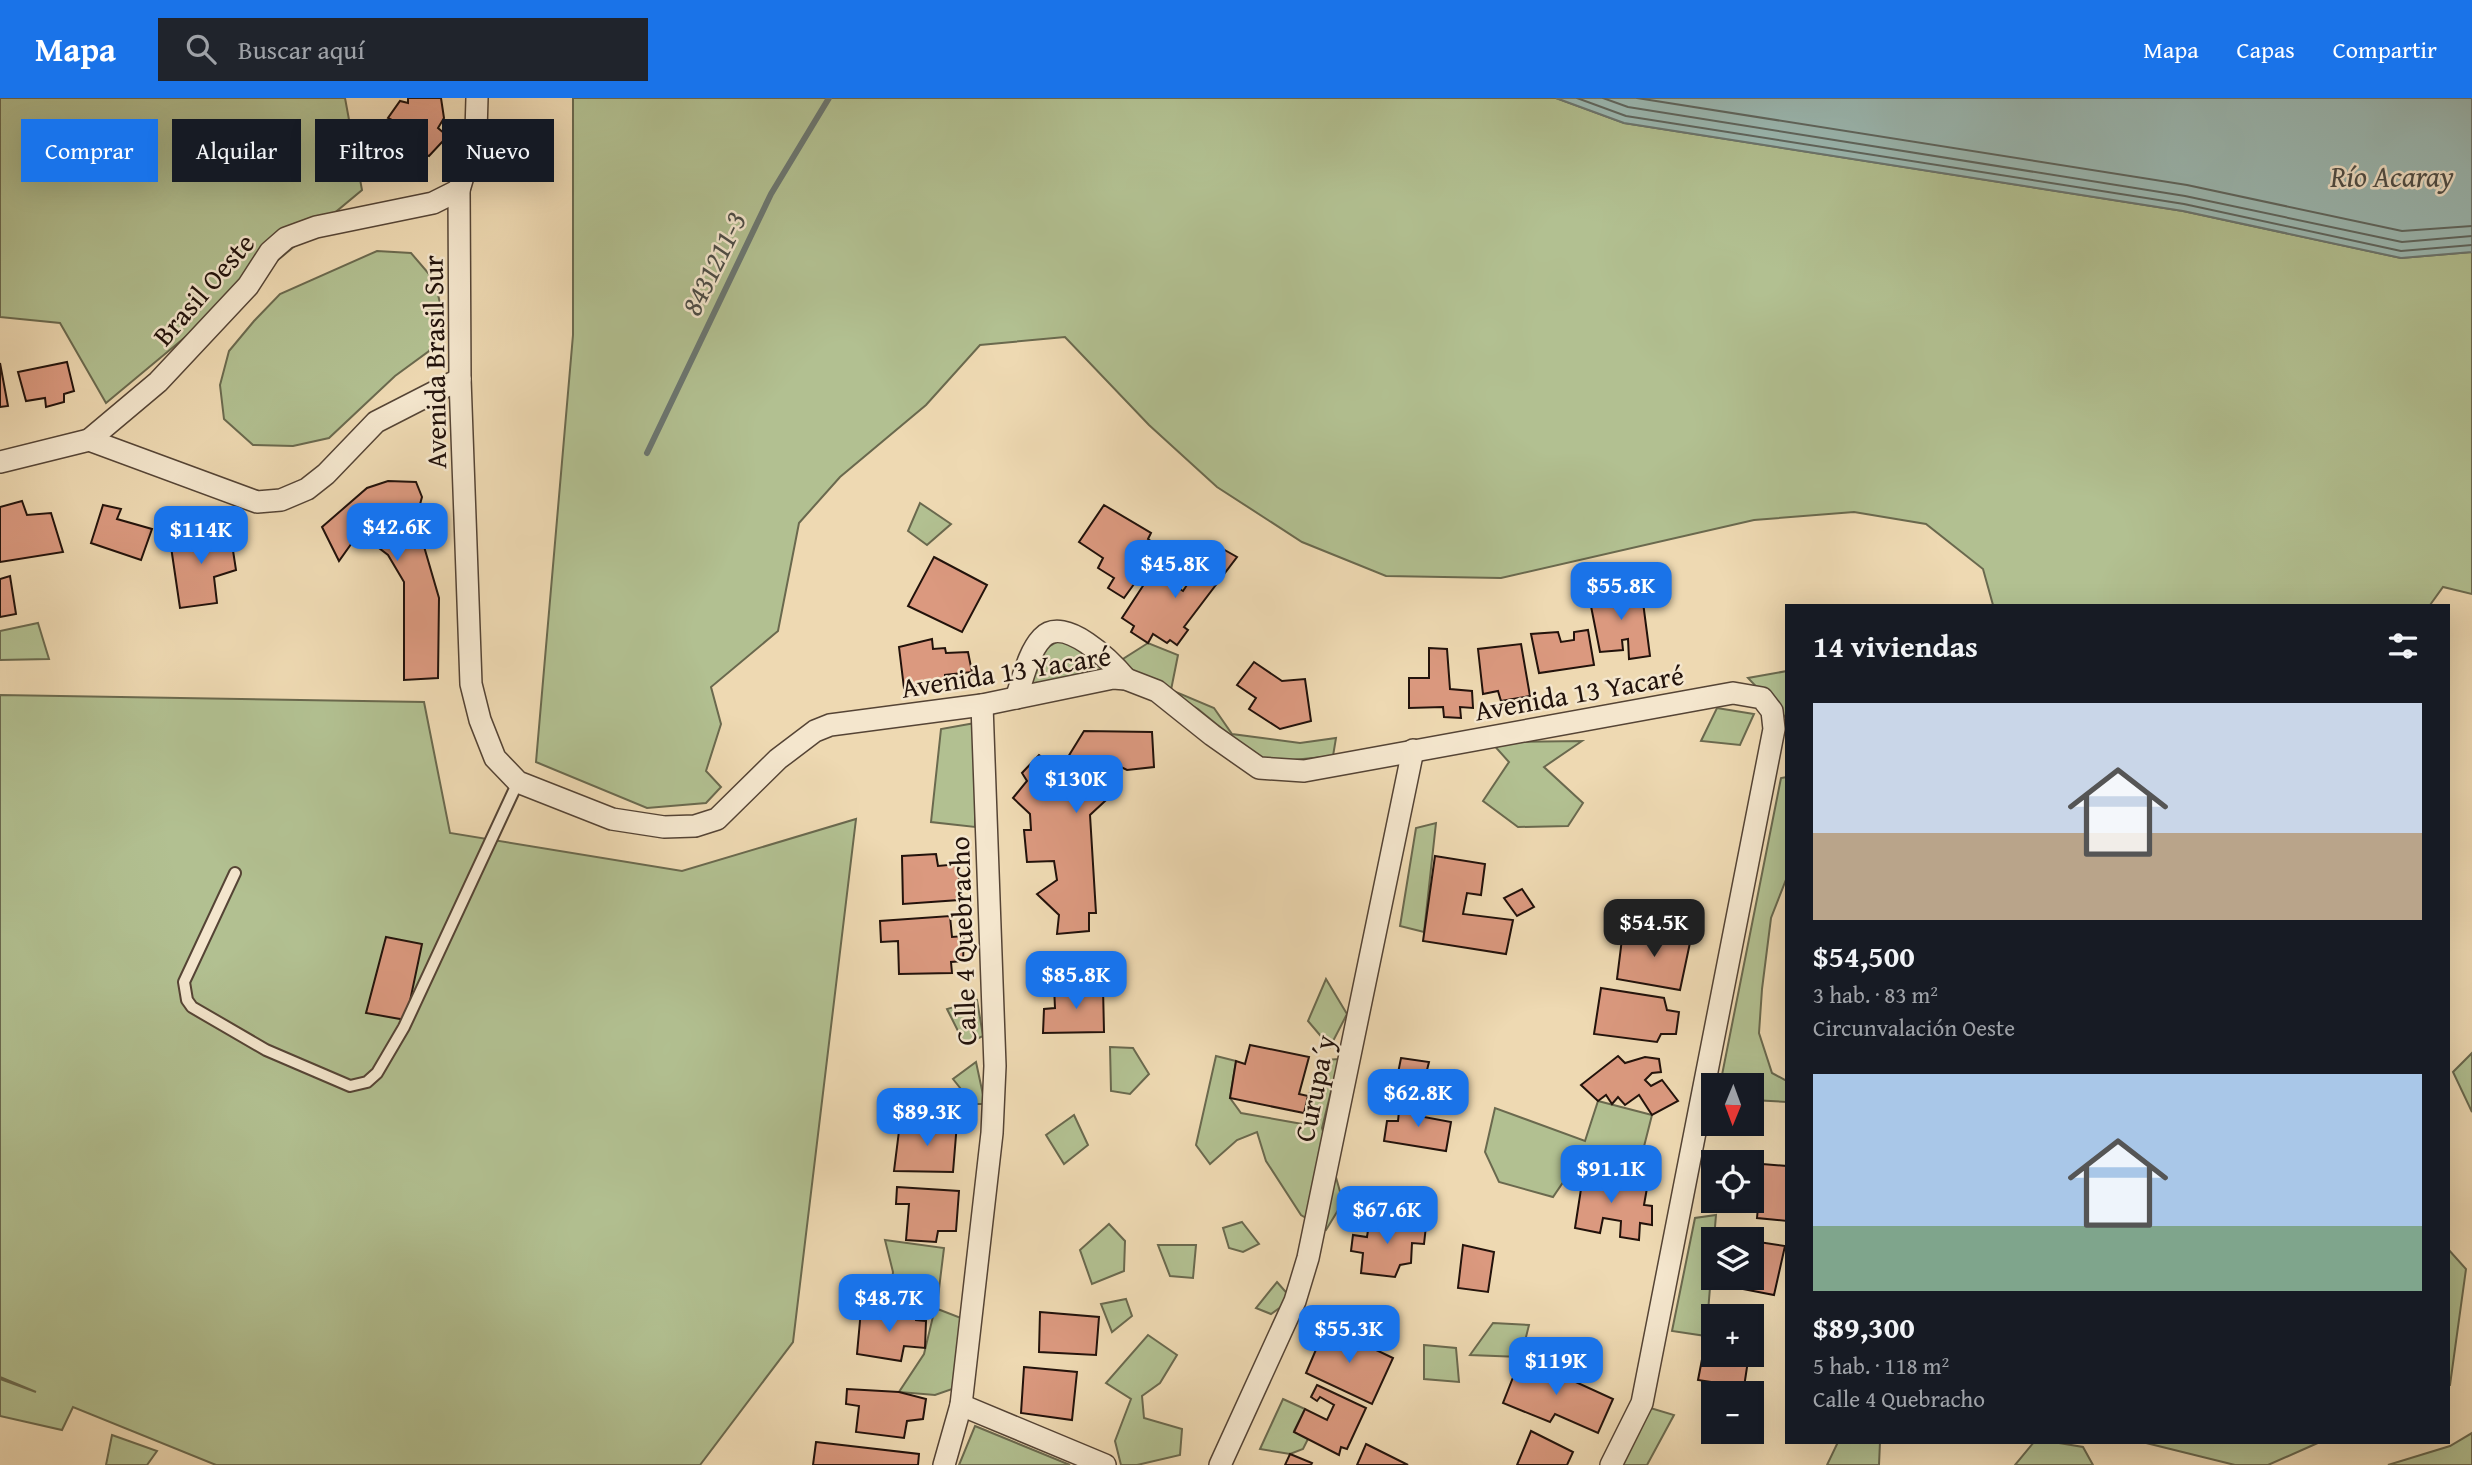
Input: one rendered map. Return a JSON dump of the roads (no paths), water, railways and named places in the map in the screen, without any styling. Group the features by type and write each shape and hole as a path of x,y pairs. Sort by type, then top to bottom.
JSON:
{"street":[{"name":"Avenida Brasil Sur","path":"477,98 476,132 459,190 460,379 471,684 480,720 495,758 518,782"},
{"name":"Brasil Oeste","path":"0,462 89,440 158,382 248,286 270,252 286,238 316,227 433,203 459,190"},
{"path":"89,440 257,502 281,500 307,489 326,474 376,422 460,379"},
{"path":"1016,698 1035,648 1041,639 1054,632 1063,631 1077,637 1114,664 1126,679"},
{"name":"Avenida 13 Yacaré","path":"518,782 612,819 664,827 695,827 717,819 778,759 815,731 830,725 982,705 1113,678 1126,679 1157,691 1259,768 1304,771 1733,693 1762,698 1772,711 1774,729 1642,1403 1611,1465"},
{"name":"Calle 4 Quebracho","path":"944,1465 961,1405 992,1133 995,1066 982,705"},
{"name":"Curupa´y","path":"1220,1465 1295,1301 1308,1258 1413,750"},
{"path":"961,1405 1105,1465"}],"lane":[{"path":"235,873 184,982 187,1000 192,1007 266,1050 350,1086 367,1082 377,1073 404,1027 518,782"}],"water":[{"name":"Río Acaray","path":"1556,98 2472,98 2472,252 2401,258 2183,211 1624,123"}],"waterway":[{"name":"8431211-3","path":"647,453 771,194 829,98"}]}
